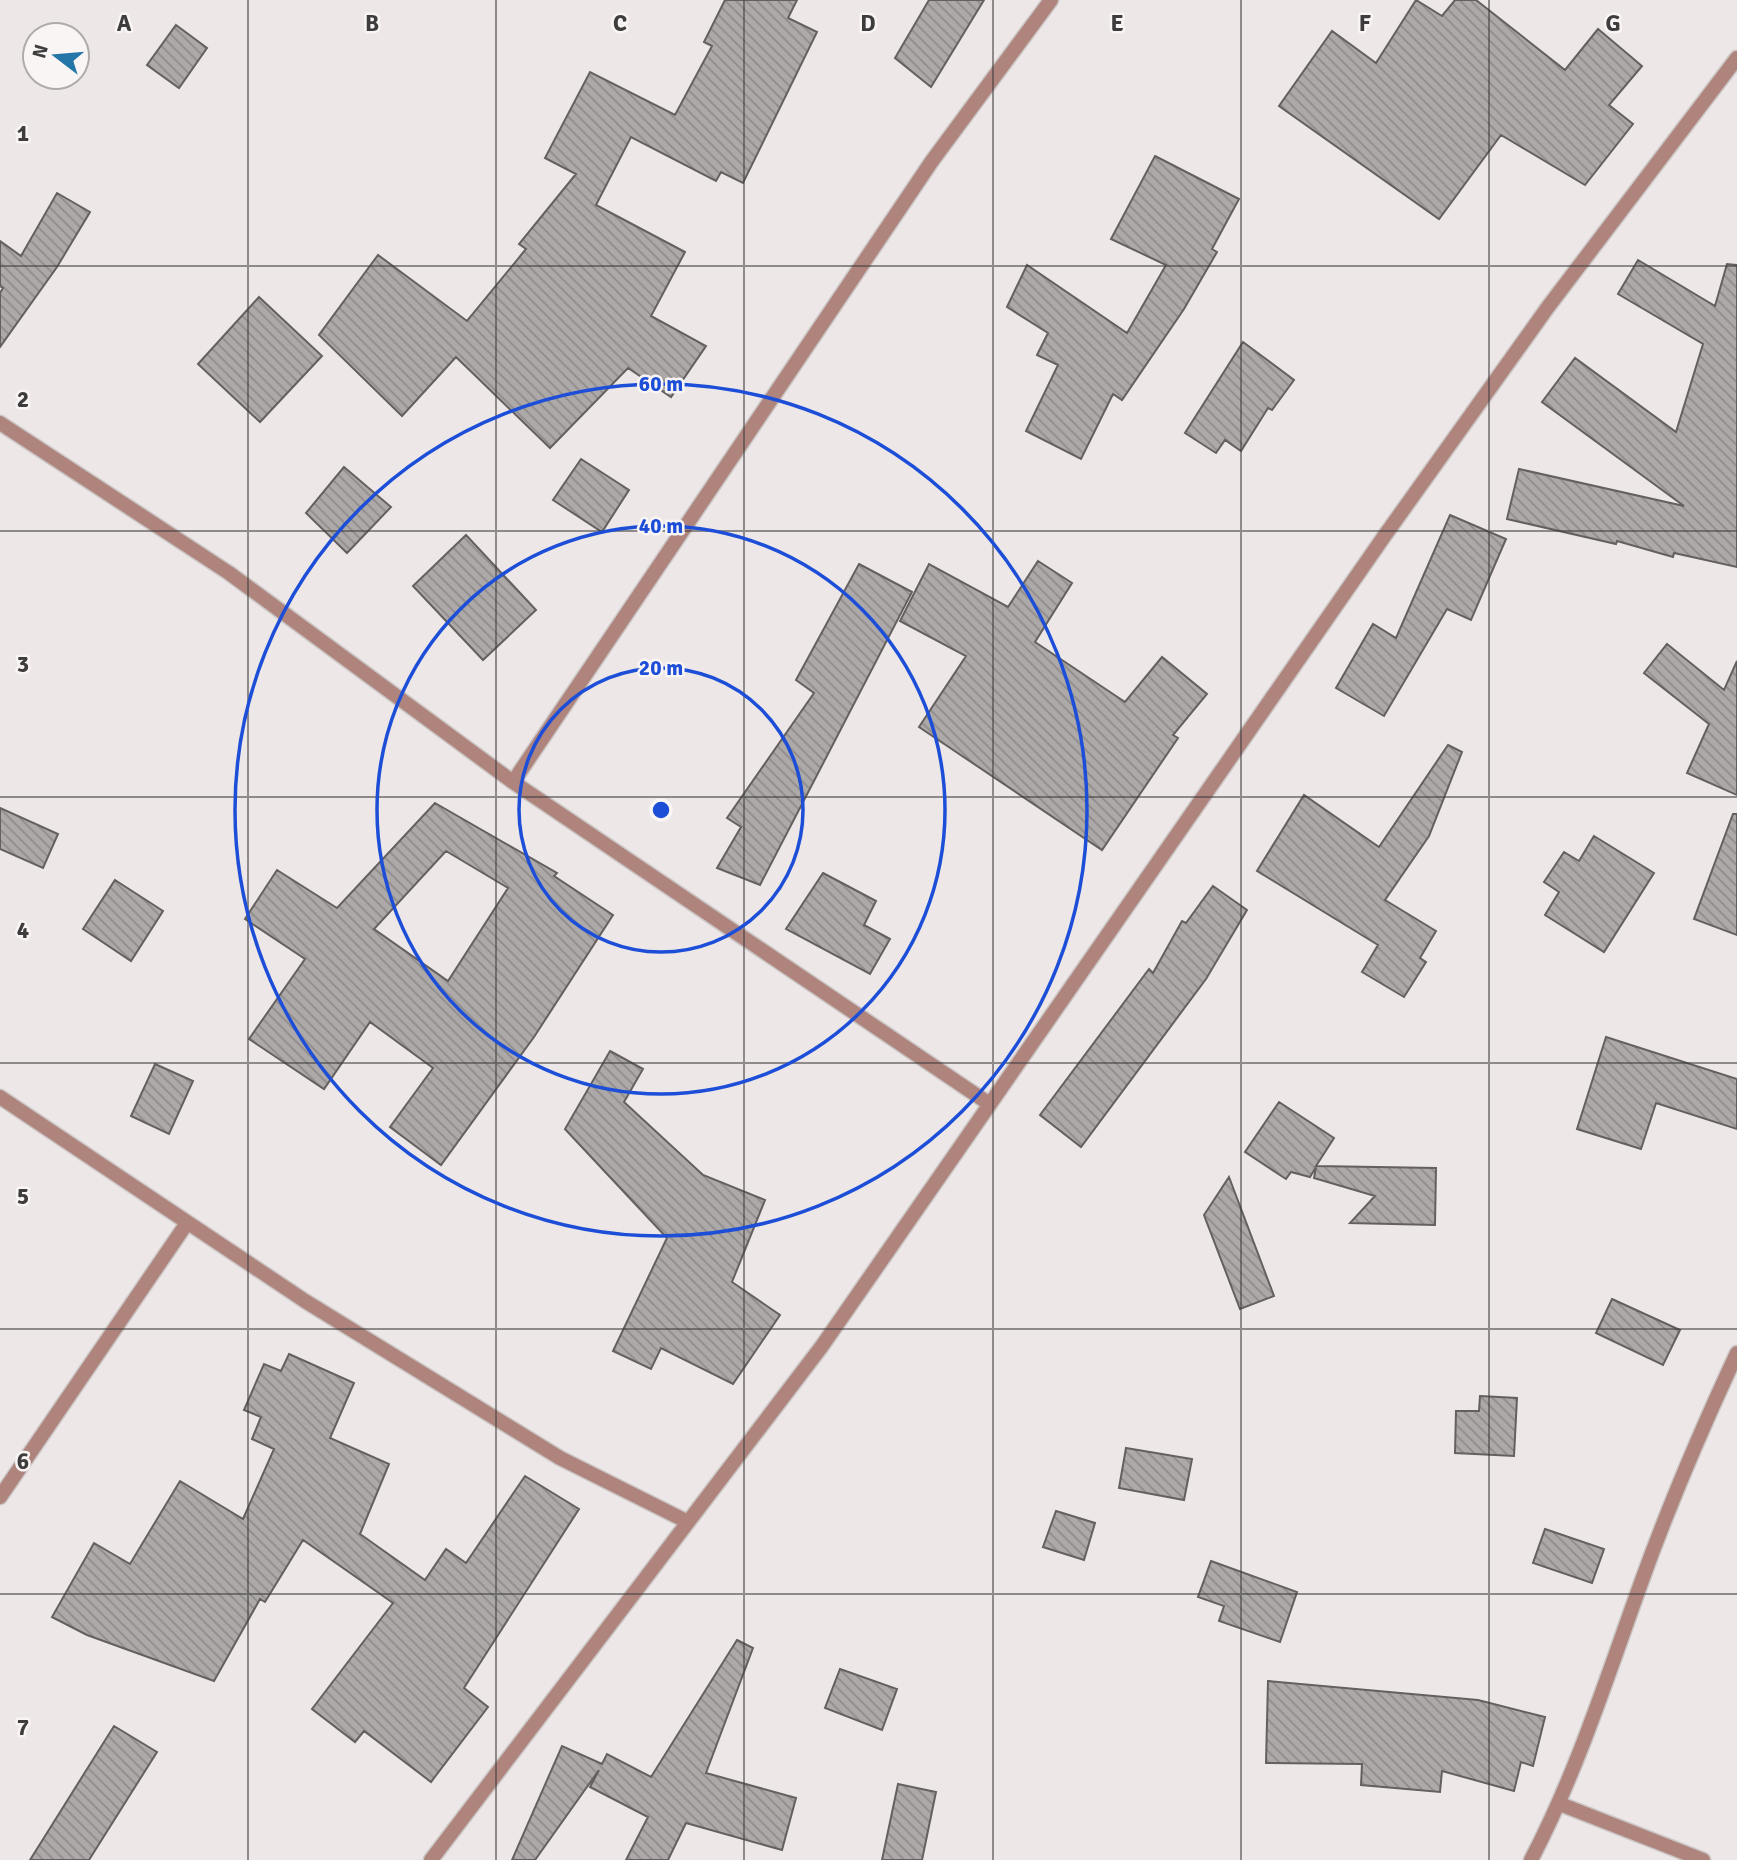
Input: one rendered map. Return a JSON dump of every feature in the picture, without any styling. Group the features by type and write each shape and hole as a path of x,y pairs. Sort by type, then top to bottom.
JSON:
{"street":[{"path":"513,782 932,162 1051,0"},
{"path":"431,1860 686,1521 822,1346 988,1103 1540,318 1737,58"},
{"path":"0,423 229,573 513,782 988,1103"},
{"path":"0,1097 305,1301 560,1458 686,1521"},
{"path":"0,1496 187,1223"},
{"path":"1531,1860 1560,1804 1643,1579 1703,1427 1737,1353"},
{"path":"1560,1804 1703,1860"}],"building":[{"path":"725,0 797,0 788,18 817,32 743,183 721,172 716,181 631,137 596,205 685,252 651,316 706,346 671,397 628,368 550,448 456,357 402,416 319,335 378,255 467,321 526,249 519,244 576,174 545,158 590,72 675,115 712,46 704,42"},
{"path":"929,0 984,0 931,87 895,58"},
{"path":"1416,0 1442,16 1455,0 1476,0 1565,70 1598,29 1642,66 1609,105 1633,124 1585,185 1501,135 1439,219 1279,106 1332,31 1376,63"},
{"path":"176,25 207,48 179,88 147,65"},
{"path":"1155,156 1239,199 1212,249 1217,252 1184,309 1122,400 1113,394 1081,459 1026,431 1058,365 1037,355 1048,333 1007,307 1027,265 1127,333 1166,265 1111,239"},
{"path":"57,193 90,212 57,267 0,347 0,293 3,288 0,286 0,241 21,256"},
{"path":"1638,260 1715,306 1727,264 1737,265 1737,567 1674,553 1673,557 1617,541 1616,544 1507,519 1519,469 1684,506 1542,402 1575,358 1676,432 1703,344 1618,294"},
{"path":"259,297 322,356 260,422 198,364"},
{"path":"1243,342 1294,380 1272,410 1268,408 1241,451 1225,440 1216,453 1185,433"},
{"path":"581,459 629,490 602,532 553,500"},
{"path":"344,467 391,507 347,553 306,513"},
{"path":"1450,515 1506,539 1471,620 1447,609 1384,716 1336,688 1373,624 1396,638"},
{"path":"466,535 536,610 483,660 413,586"},
{"path":"1038,561 1072,583 1035,642 1125,702 1162,657 1207,694 1173,735 1178,738 1102,850 919,727 966,656 900,621 929,564 1008,607"},
{"path":"859,564 912,592 760,885 717,868 741,827 727,818 814,693 796,680"},
{"path":"1667,644 1724,690 1737,661 1737,795 1687,773 1709,724 1644,673"},
{"path":"1448,745 1462,752 1429,836 1385,900 1436,931 1420,958 1426,962 1404,997 1362,972 1378,945 1257,871 1304,795 1379,847"},
{"path":"435,803 557,873 554,876 613,915 534,1037 441,1165 390,1127 433,1068 370,1022 324,1089 249,1039 305,959 245,919 277,870 337,908","holes":["446,851 508,888 448,981 374,929"]},
{"path":"0,808 58,834 43,868 0,849"},
{"path":"1733,814 1737,814 1737,935 1694,919"},
{"path":"1594,836 1654,873 1604,952 1545,915 1559,892 1544,882 1564,852 1579,861"},
{"path":"823,873 876,901 864,925 890,939 870,974 786,929"},
{"path":"115,880 163,911 131,961 83,929"},
{"path":"1213,886 1247,910 1206,979 1081,1147 1040,1115 1149,969 1153,973 1182,921 1186,923"},
{"path":"1606,1037 1737,1079 1737,1129 1656,1103 1641,1149 1577,1129"},
{"path":"610,1051 643,1069 624,1102 703,1175 765,1200 732,1282 780,1315 733,1384 661,1348 651,1369 613,1351 667,1238 565,1129"},
{"path":"155,1064 193,1081 169,1134 131,1116"},
{"path":"1279,1102 1334,1138 1316,1166 1436,1168 1435,1225 1350,1223 1375,1196 1314,1178 1316,1167 1310,1177 1291,1172 1286,1179 1245,1152"},
{"path":"1229,1177 1274,1296 1240,1309 1204,1215"},
{"path":"1612,1299 1680,1330 1663,1365 1596,1333"},
{"path":"289,1354 354,1383 330,1438 389,1464 360,1534 425,1580 446,1549 466,1563 525,1476 579,1509 464,1688 488,1707 431,1782 364,1731 355,1742 312,1709 393,1603 303,1540 265,1602 260,1599 214,1681 87,1635 52,1617 94,1543 130,1564 180,1481 243,1519 274,1449 252,1439 261,1417 244,1410 264,1364 281,1371"},
{"path":"1480,1396 1517,1398 1514,1456 1455,1453 1456,1411 1479,1411"},
{"path":"1126,1448 1192,1459 1184,1500 1119,1488"},
{"path":"1056,1511 1095,1523 1084,1560 1043,1547"},
{"path":"1545,1529 1604,1549 1592,1583 1533,1563"},
{"path":"1211,1561 1297,1592 1280,1642 1219,1621 1224,1606 1198,1597"},
{"path":"737,1640 753,1648 706,1773 796,1798 782,1850 686,1823 668,1860 626,1860 648,1817 590,1787 599,1770 535,1860 512,1860 562,1746 602,1764 607,1754 651,1777"},
{"path":"840,1669 897,1689 882,1730 825,1708"},
{"path":"1268,1681 1478,1700 1545,1717 1533,1766 1521,1762 1514,1791 1442,1771 1440,1792 1361,1785 1362,1764 1266,1763"},
{"path":"114,1726 157,1752 89,1860 30,1860"},
{"path":"898,1784 936,1792 922,1860 882,1860"}]}
